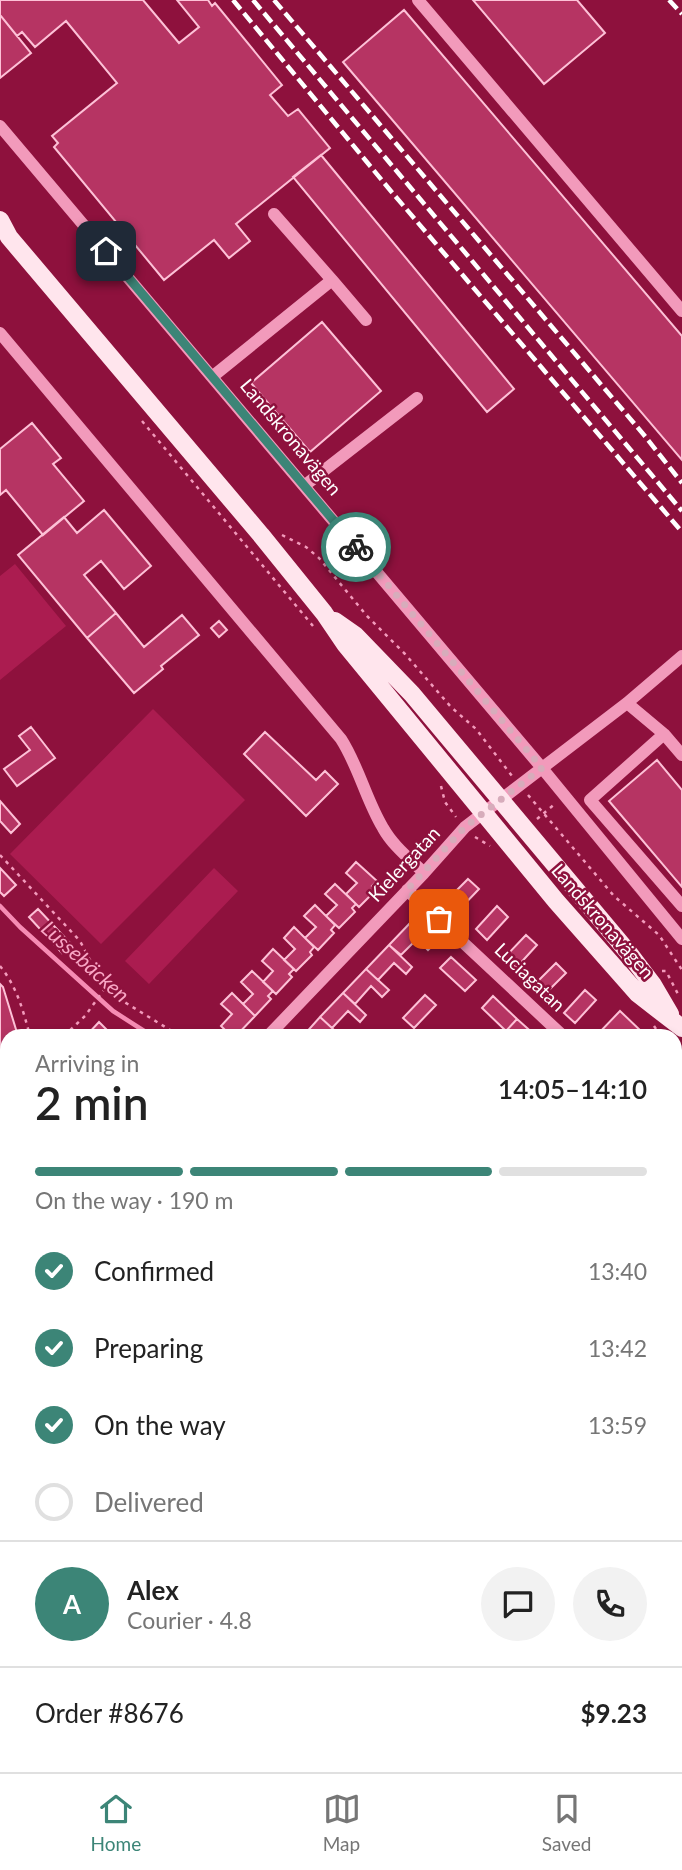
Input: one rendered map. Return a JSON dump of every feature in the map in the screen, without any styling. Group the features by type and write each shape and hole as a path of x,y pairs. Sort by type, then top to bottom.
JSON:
{"main road":[{"name":"Landskronavägen","path":"0,220 4,234 261,535 324,613 345,644 556,901 638,994 678,1025"},
{"name":"Landskronavägen","path":"324,613 355,635 412,694 628,951 678,1025"}],"street":[{"path":"418,0 682,311"},
{"name":"Landskronavägen","path":"0,126 542,768 682,939"},
{"path":"274,214 366,320"},
{"path":"212,377 332,280"},
{"path":"0,333 341,739 361,774 382,827 424,873"},
{"path":"304,486 416,398"},
{"name":"Kielergatan","path":"275,1029 465,827 627,703 682,656"},
{"path":"627,703 664,734 682,755"},
{"path":"664,734 590,800 682,906"},
{"name":"Luciagatan","path":"407,890 556,1029"}],"path":[{"path":"261,535 284,536 306,547 319,558 367,616 405,653 451,707 476,729 614,896 659,935 682,970"},
{"path":"0,855 80,941 95,974 106,986 121,1000 169,1029"},
{"path":"0,966 17,992 28,1029"},
{"path":"662,970 666,971 682,1002"},
{"path":"71,1029 106,986"}],"shaded area":[{"path":"15,564 66,626 0,680 0,576"},
{"path":"153,709 245,800 101,944 10,854"},
{"path":"214,868 238,891 149,984 125,961"}],"building":[{"path":"0,0 143,0 179,43 199,27 177,0 208,0 212,6 215,3 282,85 270,95 288,116 298,109 330,148 236,224 250,241 229,258 214,240 164,280 54,147 58,143 52,136 117,83 66,21 35,47 22,32 17,36 0,15"},
{"path":"473,0 577,0 605,33 544,84"},
{"path":"404,10 682,336 682,460 343,62"},
{"path":"0,15 31,53 0,78"},
{"path":"321,155 514,389 487,412 293,177"},
{"path":"322,322 381,391 310,452 251,383"},
{"path":"32,423 61,458 53,464 84,501 43,535 6,490 0,495 0,449"},
{"path":"104,510 151,566 124,589 101,561 84,575 116,613 87,638 18,555 64,517 77,533"},
{"path":"116,613 144,647 182,615 199,635 161,666 163,669 134,693 87,638"},
{"path":"219,621 227,630 219,637 211,628"},
{"path":"31,727 55,758 17,786 4,769 30,750 19,736"},
{"path":"265,732 316,780 325,771 338,784 306,816 244,754"},
{"path":"657,760 682,790 682,887 609,801"},
{"path":"0,801 20,824 11,833 0,821"},
{"path":"356,862 377,881 372,886 376,890 359,907 346,894 357,883 346,873"},
{"path":"0,868 16,885 4,896 0,892"},
{"path":"468,879 479,889 457,912 446,901"},
{"path":"335,884 356,904 352,908 355,912 339,928 326,916 337,905 325,894"},
{"path":"315,905 335,925 331,930 334,933 318,950 305,938 316,927 304,916"},
{"path":"497,906 508,917 487,940 476,929"},
{"path":"38,909 71,944 62,953 29,917"},
{"path":"412,921 435,943 428,950 417,939 401,955 389,945"},
{"path":"294,927 314,947 310,952 312,955 296,971 284,960 295,949 284,938"},
{"path":"526,935 537,945 516,968 505,957"},
{"path":"389,945 412,967 406,974 394,963 378,980 366,969"},
{"path":"273,949 294,969 289,974 292,977 276,994 263,982 273,971 262,961"},
{"path":"451,957 476,980 465,991 440,968"},
{"path":"556,963 566,973 544,995 534,985"},
{"path":"366,969 389,990 382,997 371,986 355,1004 343,993"},
{"path":"252,971 273,991 268,996 271,999 255,1016 243,1004 253,994 241,982"},
{"path":"0,984 16,1029 0,1029"},
{"path":"585,990 596,1000 575,1023 564,1013"},
{"path":"232,993 255,1016 243,1029 224,1029 221,1026 232,1014 221,1004"},
{"path":"343,993 366,1015 360,1022 348,1011 332,1028 320,1017"},
{"path":"425,995 436,1005 414,1028 403,1018"},
{"path":"493,996 517,1019 508,1029 504,1029 482,1008"},
{"path":"620,1011 639,1029 603,1029"},
{"path":"320,1017 333,1029 309,1029"},
{"path":"517,1019 528,1029 508,1029"},
{"path":"99,1022 106,1029 92,1029"}],"waterway":[{"name":"Lussebäcken","path":"0,906 113,1011 141,1029"}],"railway":[{"path":"233,0 390,190 682,532"},
{"path":"253,0 682,511"},
{"path":"274,0 682,483"},
{"path":"669,0 682,14"}],"way so far":[{"path":"356,547 542,768 465,827 407,890 439,919"}],"route":[{"path":"106,251 356,547"}]}
